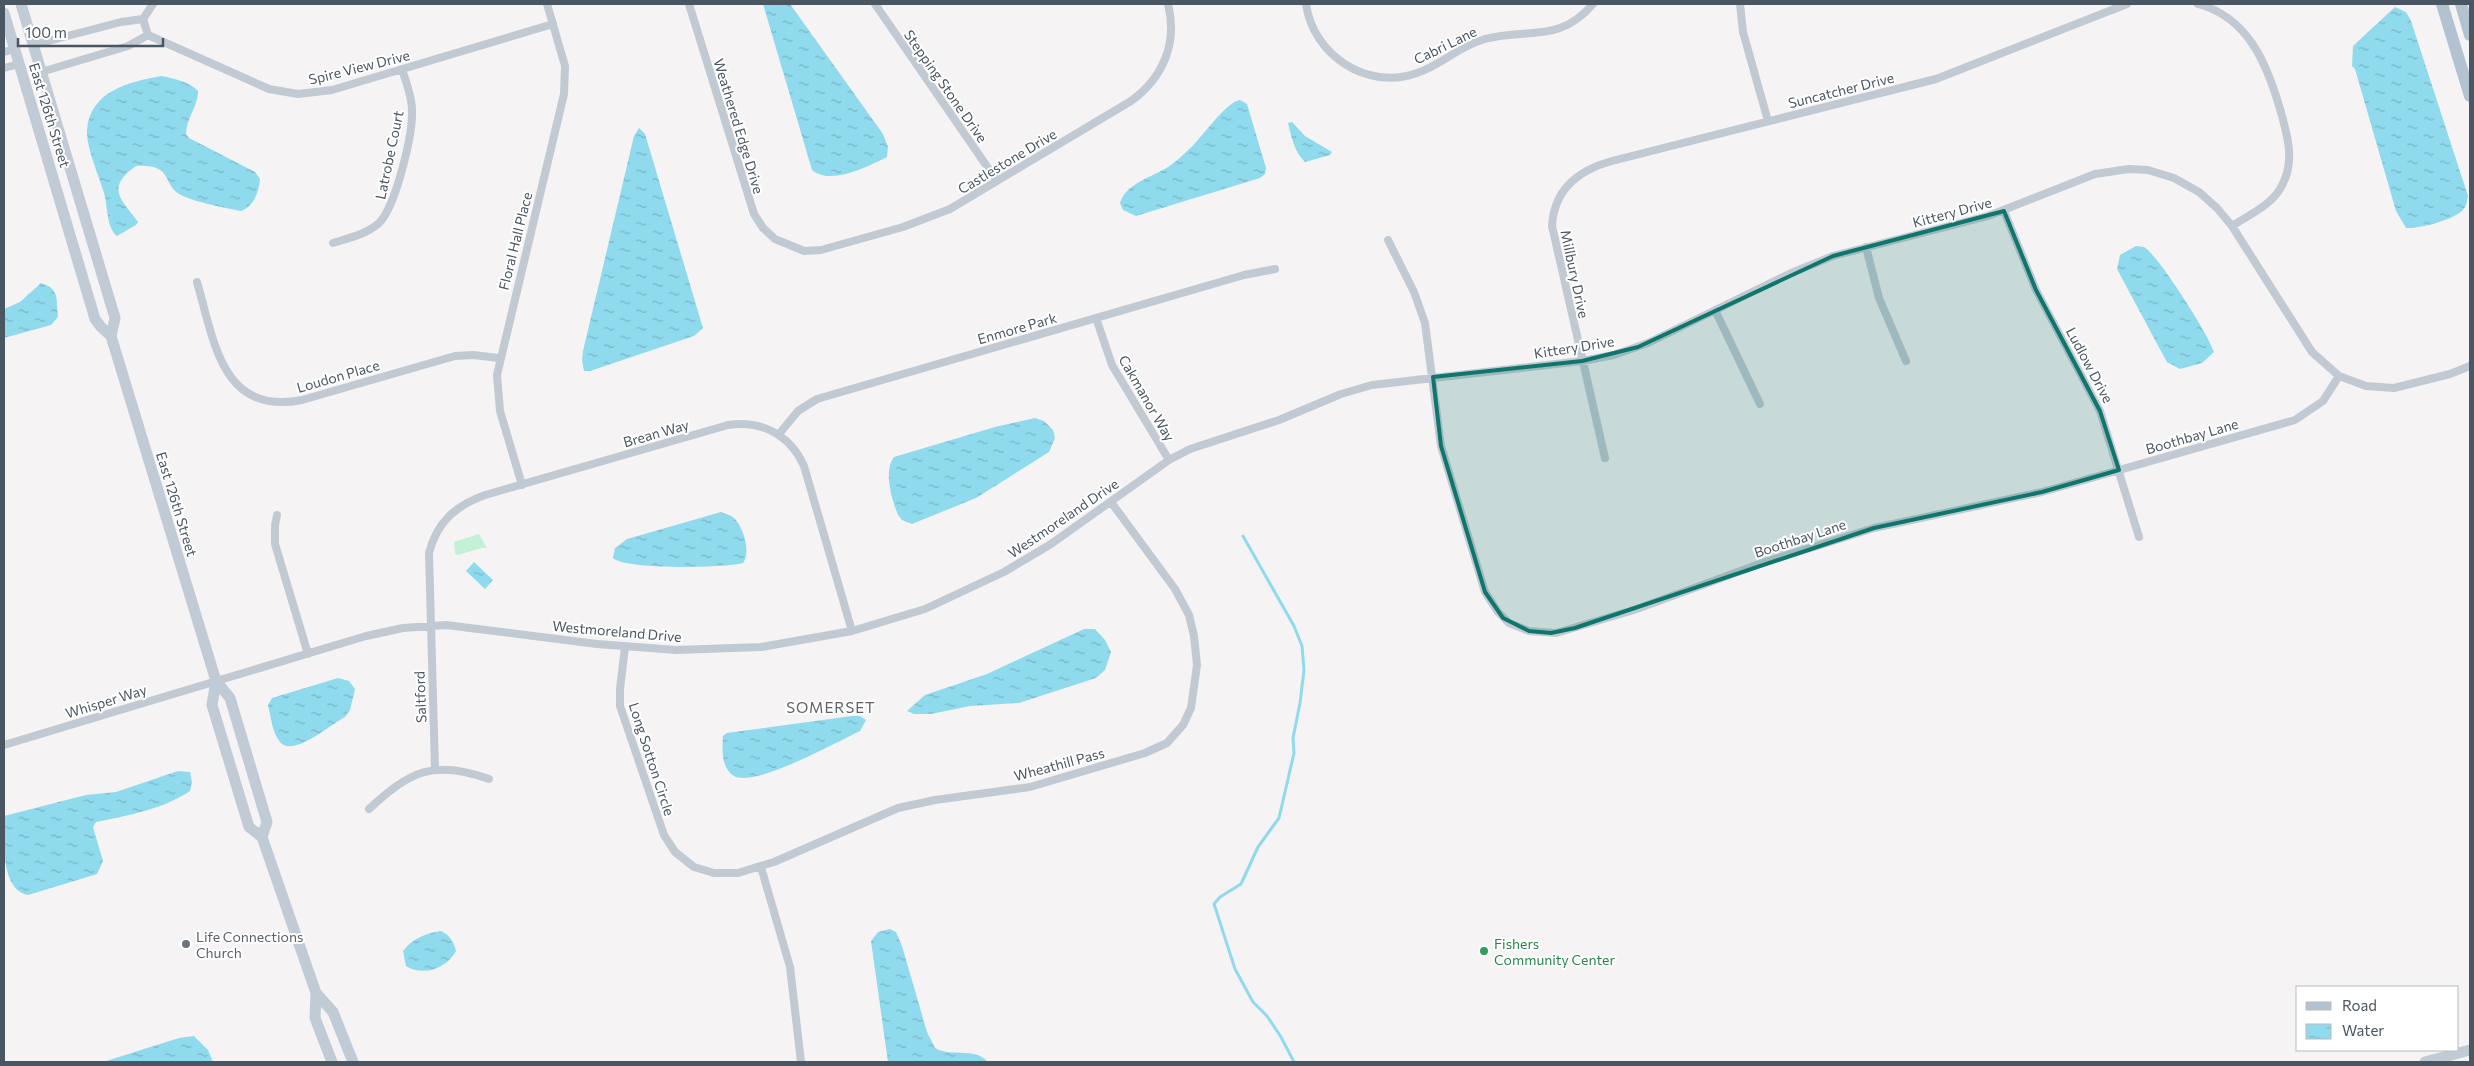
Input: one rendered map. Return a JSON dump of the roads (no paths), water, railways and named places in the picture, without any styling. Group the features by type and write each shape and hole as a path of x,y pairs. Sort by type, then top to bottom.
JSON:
{"main road":[{"name":"East 126th Street","path":"21,4 115,318 111,336 216,681 230,698 267,822 262,838"},
{"path":"2442,4 2470,96"},
{"path":"2461,4 2470,35"},
{"name":"East 126th Street","path":"4,13 9,51 19,64 95,319 111,336"},
{"name":"East 126th Street","path":"216,681 212,705 249,827 262,838 316,993 315,1018 332,1062"},
{"name":"East 126th Street","path":"316,993 333,1012 353,1062"},
{"path":"2425,1062 2470,1050"}],"street":[{"path":"33,45 121,22 143,19 153,4"},
{"name":"Floral Hall Place","path":"522,485 498,403 497,375 499,358 564,94 565,66 547,4"},
{"name":"Weathered Edge Drive","path":"689,4 750,205 763,228 784,244"},
{"name":"Stepping Stone Drive","path":"874,4 998,182"},
{"name":"Castlestone Drive","path":"784,244 811,251 840,246 936,216 998,182 1131,101 1145,90 1159,73 1168,51 1171,26 1168,4"},
{"name":"Cabri Lane","path":"1306,4 1314,31 1336,58 1361,73 1385,78 1416,74 1464,46 1486,39 1545,33 1561,29 1579,18 1593,4"},
{"path":"1740,4 1743,32 1768,121"},
{"name":"Suncatcher Drive","path":"1563,192 1575,178 1595,166 1945,76 2127,4"},
{"path":"2198,4 2214,6 2231,20 2244,32 2263,58 2273,85 2290,150 2288,172 2277,194 2259,209 2232,226"},
{"path":"41,72 128,46 148,35 143,19"},
{"name":"Spire View Drive","path":"148,35 269,89 283,92 320,93 553,24"},
{"path":"4,68 19,64"},
{"name":"Latrobe Court","path":"334,243 370,230 382,219 392,202 412,117 411,101 402,69"},
{"name":"Kittery Drive","path":"1354,389 1381,383 1582,361 1614,355 1638,347 1833,256 2004,211 2095,174 2117,169 2139,169 2166,175 2191,186 2217,208 2232,226 2312,352 2339,376 2366,386 2394,388 2450,374 2470,366"},
{"name":"Millbury Drive","path":"1563,192 1556,205 1552,226 1604,458"},
{"name":"Ludlow Drive","path":"2004,211 2036,290 2100,411 2139,537"},
{"name":"Boothbay Lane","path":"1388,240 1420,308 1428,336 1441,446 1485,592 1493,607 1509,623 1538,633 1556,633 1634,610 1765,562 1889,524 2042,492 2295,420 2323,401 2339,376"},
{"path":"1866,247 1879,298 1906,361"},
{"name":"Enmore Park","path":"779,434 798,410 817,399 1244,275 1275,269"},
{"name":"Loudon Place","path":"197,282 219,357 230,378 242,390 266,401 282,403 302,400 455,356 473,355 499,358"},
{"path":"1715,310 1760,404"},
{"name":"Cakmanor Way","path":"1096,318 1112,365 1169,460"},
{"name":"Westmoreland Drive","path":"216,681 389,630 431,625 625,647 676,650 749,648 852,631 925,608 989,580 1035,554 1169,460 1201,444 1288,416 1354,389"},
{"name":"Brean Way","path":"431,625 429,553 438,528 450,514 465,503 728,425 750,424 779,434 796,449 804,466 852,631"},
{"name":"Wheathill Pass","path":"694,867 722,874 761,867 898,808 935,800 1040,784 1150,752 1176,734 1189,714 1195,685 1197,655 1192,627 1175,589 1111,502"},
{"path":"277,515 275,544 308,654"},
{"name":"Saltford","path":"431,625 434,768"},
{"name":"Long Sotton Circle","path":"625,647 620,689 625,723 664,835 675,852 694,867"},
{"name":"Whisper Way","path":"4,745 216,681"},
{"path":"369,809 400,782 416,773 434,768 462,770 489,779"},
{"path":"761,867 790,967 800,1062"}],"water":[{"path":"763,4 790,4 883,134 888,147 887,157 850,173 839,175 829,176 812,170"},
{"path":"2395,7 2406,12 2411,21 2468,196 2465,207 2455,215 2429,225 2412,228 2406,228 2396,211 2355,69 2352,66 2353,46"},
{"path":"161,76 186,83 198,91 187,128 186,134 189,138 255,172 260,179 258,188 255,198 246,209 241,211 187,198 175,191 166,176 157,168 136,166 121,181 119,194 126,207 138,222 117,236 109,222 104,193 93,162 87,137 90,117 95,106 103,97 113,91 136,81"},
{"path":"1240,100 1247,104 1266,168 1265,174 1260,178 1136,216 1123,210 1120,203 1128,190 1175,162 1227,107"},
{"path":"1292,122 1305,136 1332,152 1330,155 1305,162 1292,139 1288,123"},
{"path":"639,128 645,134 703,328 694,336 590,371 584,371 583,351 634,136"},
{"path":"2136,246 2144,247 2160,264 2203,330 2214,352 2202,363 2180,369 2167,362 2117,269 2120,255"},
{"path":"41,283 51,288 56,296 58,317 51,325 4,338 4,309 20,302"},
{"path":"1035,418 1044,421 1053,430 1055,438 1049,452 976,498 912,524 902,520 898,515 891,494 889,478 889,470 894,457 995,427"},
{"path":"721,512 734,518 741,529 746,547 743,563 676,567 636,565 613,558 615,548 627,539"},
{"path":"474,562 493,580 485,589 466,571"},
{"path":"1084,629 1095,629 1105,640 1111,652 1105,670 1096,678 1019,703 970,706 931,714 914,714 907,711 925,695 987,674"},
{"path":"338,678 349,681 355,689 350,710 345,717 303,743 286,746 280,742 273,729 268,705 272,698"},
{"path":"860,716 866,720 860,731 777,770 759,776 744,778 730,773 725,763 723,736 727,733"},
{"path":"178,771 190,772 192,782 190,791 179,798 133,814 96,822 93,827 103,861 97,874 28,895 19,891 12,884 8,874 4,850 4,816 86,795 116,792"},
{"path":"890,929 896,932 902,946 927,1032 935,1048 942,1051 976,1054 988,1062 888,1062 871,941 878,932"},
{"path":"441,931 451,939 456,951 447,962 427,971 420,971 406,966 403,951 411,943 430,933"},
{"path":"194,1036 208,1050 213,1062 103,1062 179,1038"}],"waterway":[{"path":"1243,536 1294,626 1302,646 1304,670 1293,738 1294,753 1279,818 1258,847 1241,884 1220,897 1214,904 1235,969 1253,1002 1267,1016 1294,1062"}],"place":[{"name":"Life Connections Church","path":"186,944"},
{"name":"Fishers Community Center","path":"1484,951"}],"district":[{"name":"SOMERSET","path":"831,707"}]}
